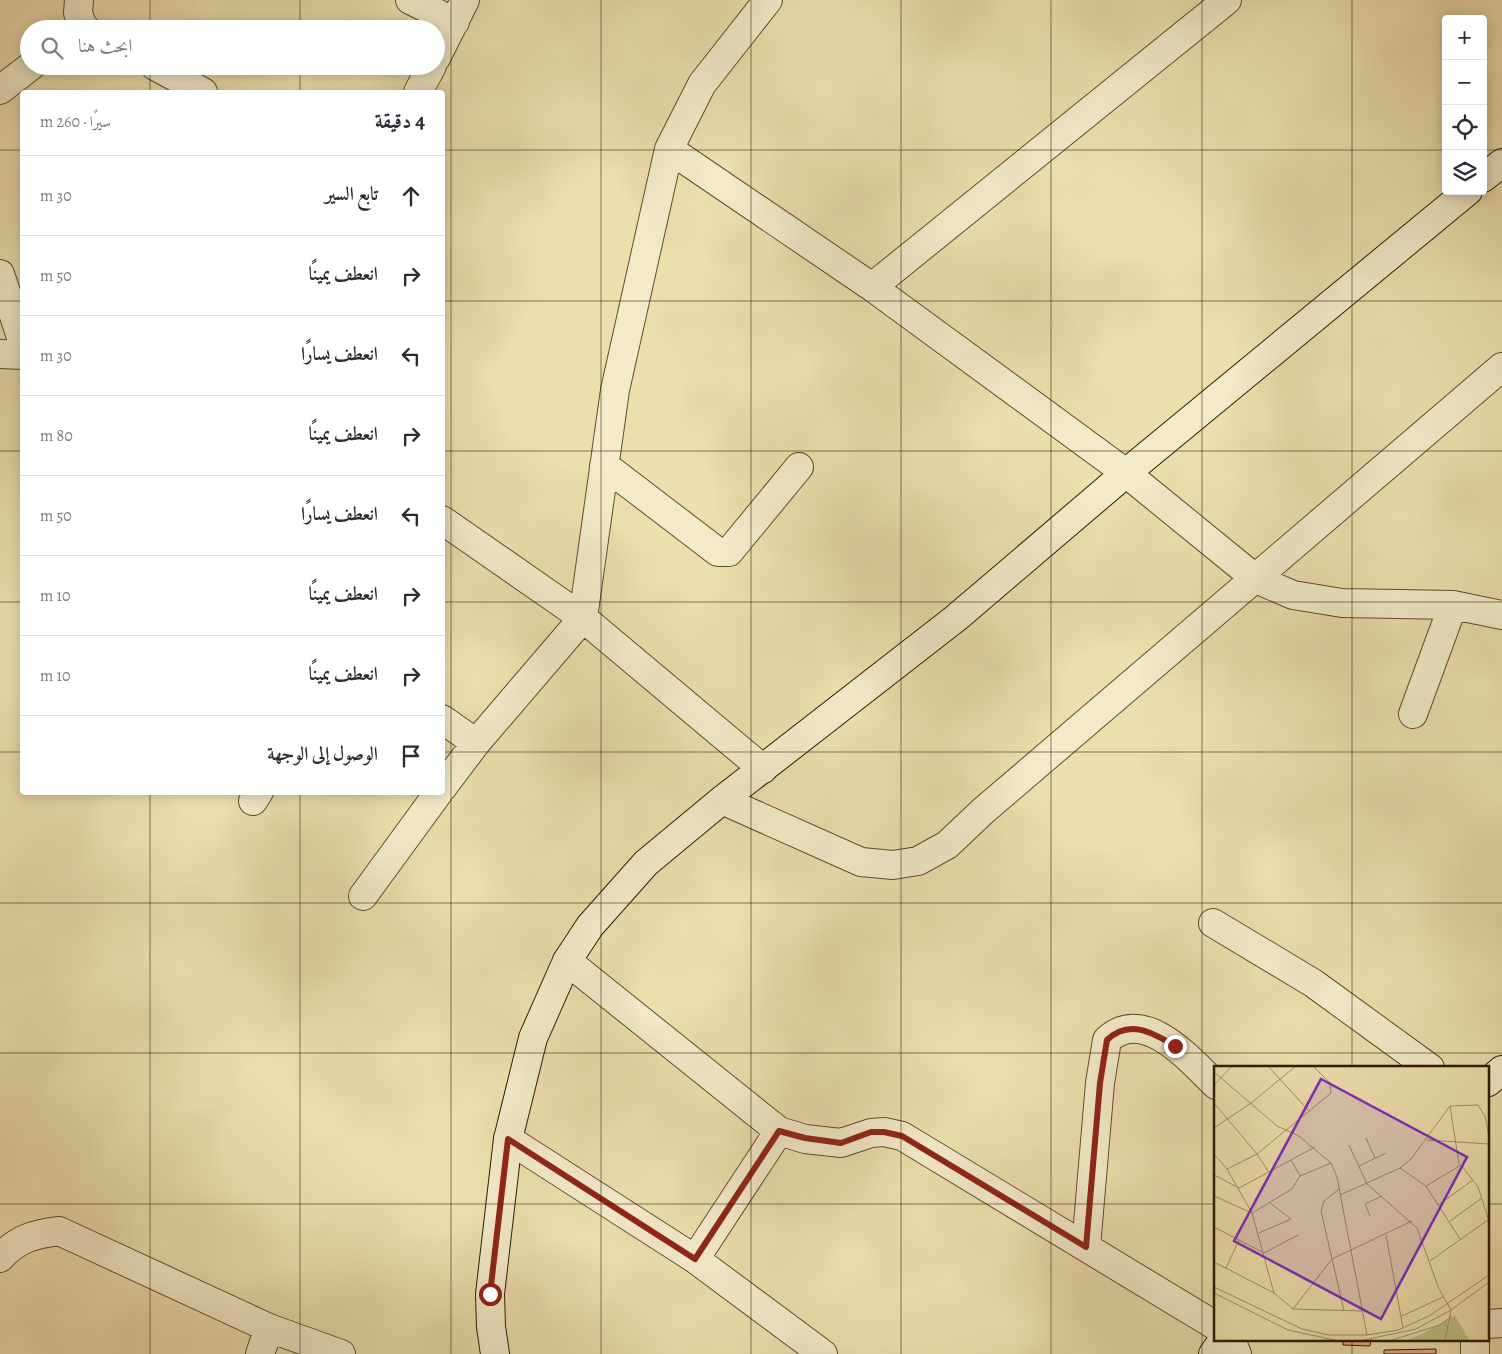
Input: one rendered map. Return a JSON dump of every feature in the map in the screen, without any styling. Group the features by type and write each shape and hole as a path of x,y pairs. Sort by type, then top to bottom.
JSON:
{"street":[{"path":"79,0 78,13 80,20"},
{"path":"410,0 460,11 445,40"},
{"path":"445,784 476,743 583,618 615,390 669,149 702,84 768,0"},
{"path":"872,287 1227,0"},
{"path":"0,90 20,75"},
{"path":"172,75 199,90"},
{"path":"419,90 427,75"},
{"path":"669,149 872,287 1126,473 1256,579 1292,594 1342,603 1453,605 1502,615"},
{"path":"1487,175 1502,163"},
{"path":"495,1354 491,1327 490,1294 508,1139 533,1038 567,961 590,926 646,863 722,800 956,618 1126,473 1463,195"},
{"path":"0,274 20,334"},
{"path":"0,354 20,355"},
{"path":"722,800 861,862 894,865 918,861 947,845 983,811 1502,367"},
{"path":"604,465 718,552 729,552 799,468"},
{"path":"445,522 583,618 763,769"},
{"path":"1413,714 1453,605"},
{"path":"445,721 476,743"},
{"path":"363,896 437,795"},
{"path":"1213,923 1313,983 1427,1066"},
{"path":"567,961 779,1131 805,1138 841,1143 871,1132 884,1132 902,1136 1214,1325"},
{"path":"1086,1247 1100,1083 1107,1040 1123,1029 1137,1029 1158,1036 1175,1046 1214,1083"},
{"path":"1490,1080 1502,1070"},
{"path":"695,1259 779,1131"},
{"path":"508,1139 695,1259 823,1354"},
{"path":"0,1258 11,1246 32,1234 59,1231 269,1328 341,1354"},
{"path":"260,1354 269,1328"},
{"path":"1213,1354 1222,1342"},
{"path":"1232,1342 1237,1354"}],"building":[{"path":"1343,1342 1371,1342 1370,1346 1343,1345"},
{"path":"1436,1349 1436,1354 1384,1354 1384,1350"}],"route":[{"path":"490,1294 508,1139 695,1259 779,1131 805,1138 841,1143 871,1132 884,1132 902,1136 1086,1247 1100,1083 1107,1040 1123,1029 1137,1029 1158,1036 1175,1046"}]}
